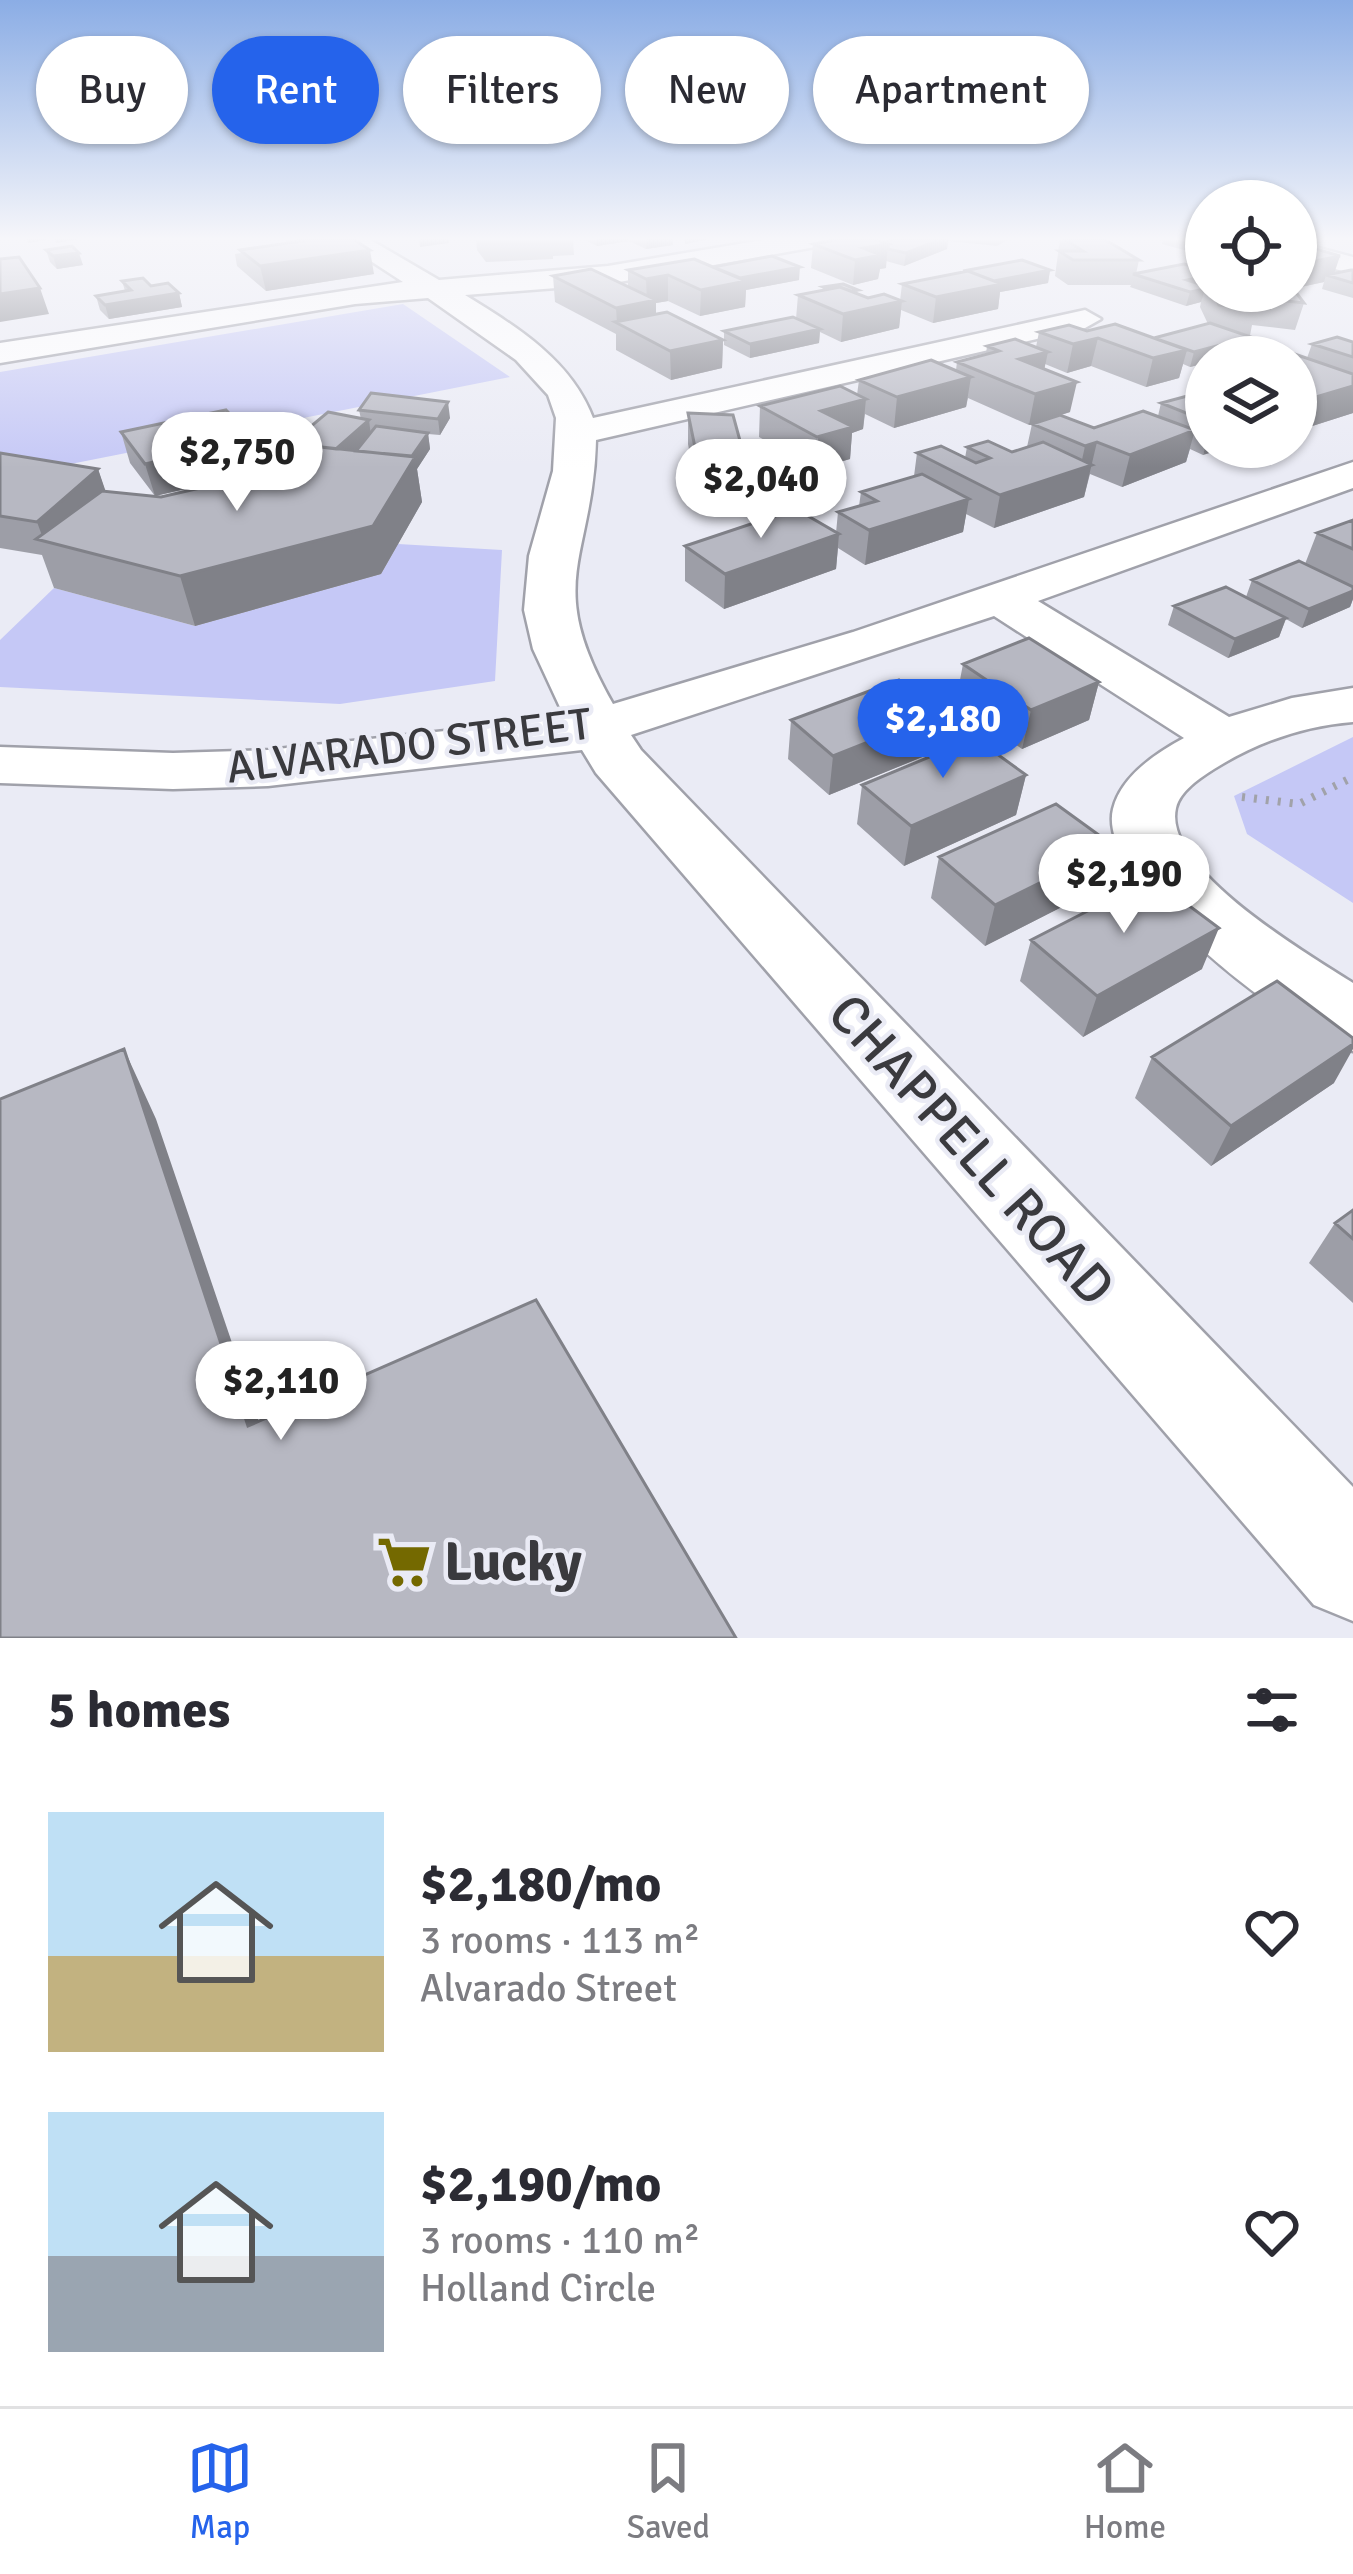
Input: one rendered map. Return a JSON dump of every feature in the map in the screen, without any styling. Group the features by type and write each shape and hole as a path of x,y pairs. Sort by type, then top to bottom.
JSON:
{"street":[{"path":"0,353 239,315"},
{"path":"468,315 550,373 565,392 578,433 1085,319"},
{"name":"CHAPPELL ROAD","path":"578,433 550,574 549,610 564,661 617,760 1353,1566"},
{"name":"ALVARADO STREET","path":"0,765 173,771 268,768 571,735 718,693 1353,474"},
{"path":"996,596 1229,767"},
{"path":"1229,767 1260,724 1353,705"},
{"path":"1229,767 1171,770 1147,800 1142,818 1150,851 1176,885 1353,1022"}],"path":[{"path":"1229,767 1299,804 1353,777"}],"shaded area":[{"path":"335,315 420,315 510,377 0,478 0,372"},
{"path":"398,544 502,550 495,681 340,704 0,687 0,640 54,588 195,626 381,574"},
{"path":"1353,737 1353,903 1247,834 1234,796"}],"building":[{"path":"674,315 723,340 670,351 615,322"},
{"path":"793,317 820,329 750,344 724,331"},
{"path":"1210,323 1248,336 1185,336 1185,349 1154,338"},
{"path":"1115,324 1185,350 1153,358 1098,338 1073,344 1039,332 1069,325 1087,331"},
{"path":"1337,337 1353,342 1353,357 1317,346"},
{"path":"1015,339 1048,352 1019,359 1077,382 1035,394 957,362 999,351 987,346"},
{"path":"931,360 971,377 897,397 859,380"},
{"path":"1317,362 1353,374 1353,386 1317,397"},
{"path":"840,386 866,399 821,411 853,427 817,437 760,406"},
{"path":"371,393 448,402 438,419 359,410"},
{"path":"1185,397 1185,413 1161,403"},
{"path":"226,410 254,439 145,464 121,432"},
{"path":"1143,411 1185,426 1185,434 1130,455 1097,442 1085,446 1032,424 1060,415 1094,428"},
{"path":"328,412 369,420 336,449 312,446 305,452 286,447"},
{"path":"688,413 733,415 748,470 699,467"},
{"path":"376,426 428,433 412,456 356,451"},
{"path":"988,441 1012,452 1043,442 1092,465 1000,495 917,453 941,446 976,463 990,458 967,447"},
{"path":"312,446 415,457 373,526 180,576 36,539 102,491 161,497 287,468"},
{"path":"0,453 98,469 37,522 0,516"},
{"path":"922,474 969,499 869,530 838,512 877,501 861,492"},
{"path":"796,509 839,534 725,574 685,546"},
{"path":"1353,520 1353,549 1317,533"},
{"path":"1299,561 1353,591 1309,609 1252,580"},
{"path":"1226,587 1286,618 1235,639 1174,606"},
{"path":"1029,638 1099,682 1031,710 963,664"},
{"path":"899,680 944,712 833,756 791,720"},
{"path":"975,738 1026,775 911,826 862,785"},
{"path":"1056,804 1114,846 995,905 939,857"},
{"path":"1152,878 1219,928 1097,996 1031,940"},
{"path":"1277,981 1353,1038 1353,1044 1231,1126 1152,1057"},
{"path":"124,1049 248,1426 536,1300 736,1638 0,1638 0,1099"},
{"path":"1353,1210 1353,1239 1335,1223"}],"place":[{"name":"Lucky","path":"404,1562"}]}
